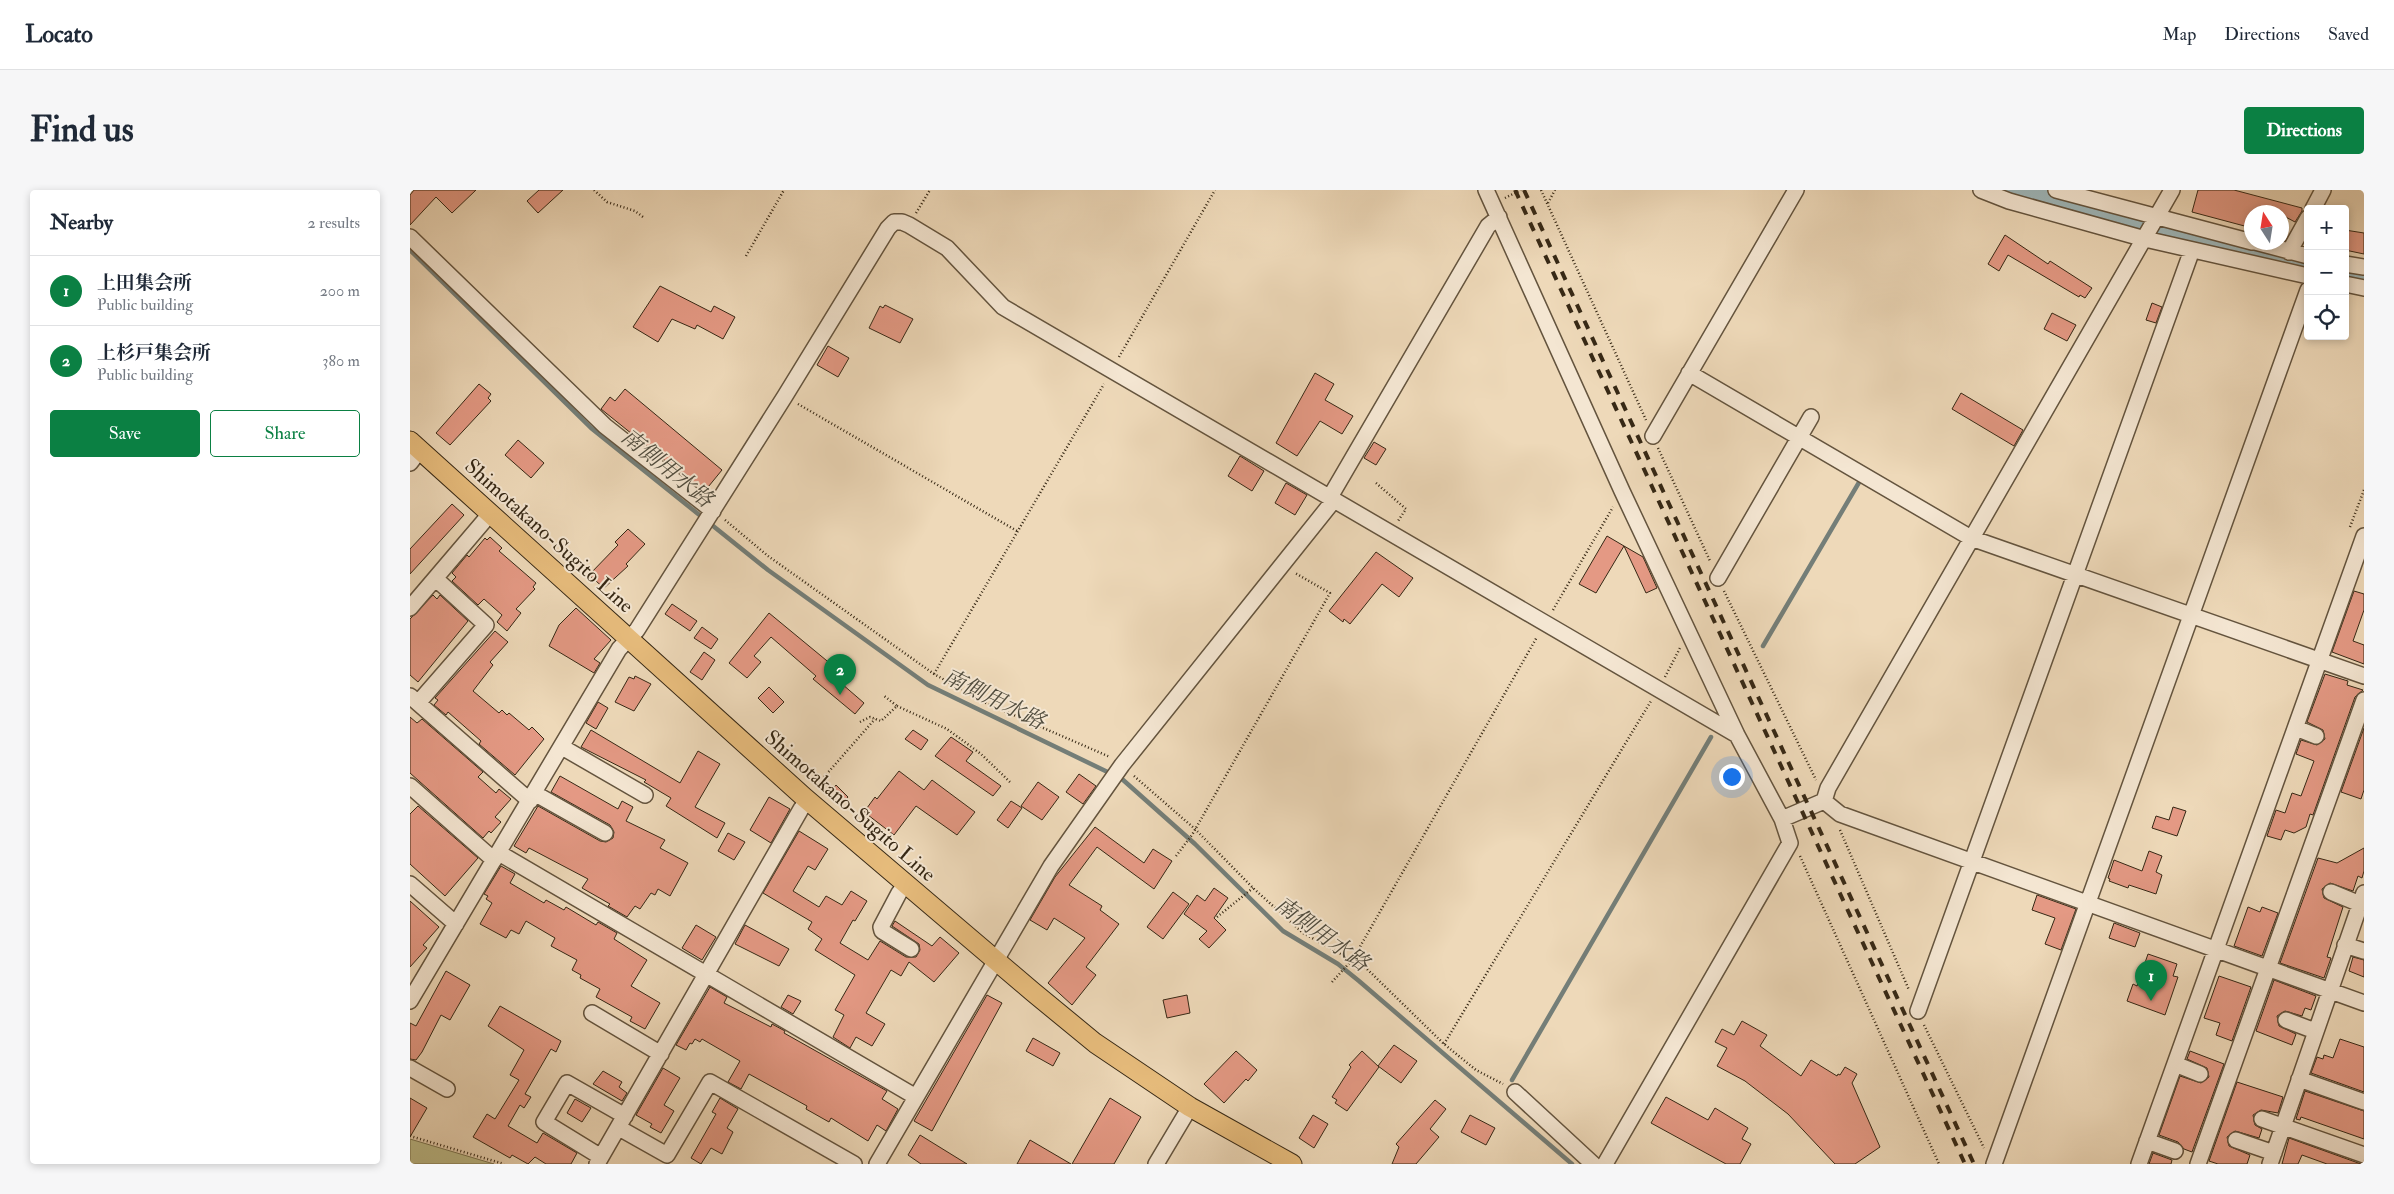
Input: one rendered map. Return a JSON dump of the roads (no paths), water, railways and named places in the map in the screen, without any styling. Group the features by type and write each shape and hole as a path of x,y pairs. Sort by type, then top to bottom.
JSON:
{"main road":[{"name":"Shimotakano-Sugito Line","path":"413,451 490,514 811,795 906,884 1095,1043 1190,1106 1292,1164"}],"street":[{"path":"1486,190 1622,490 1737,735 1782,819 1790,843 1605,1164"},
{"path":"1653,436 1796,190"},
{"path":"1981,190 2009,201 2145,239 2304,275"},
{"path":"2056,190 2244,240"},
{"path":"1782,819 1828,802 1971,538 2172,190"},
{"path":"2315,205 2323,190"},
{"path":"878,1164 1052,866 1115,776 1283,566 1332,498 1488,226 1499,217"},
{"path":"410,1001 414,982 456,924 619,649 631,639 785,396 888,228 894,222 902,222 947,248 1003,307 1113,369 1737,735"},
{"path":"2289,252 2304,225"},
{"path":"410,236 605,426 713,510"},
{"path":"1918,1011 2192,250"},
{"path":"2282,250 2304,255"},
{"path":"2349,265 2364,267"},
{"path":"2349,285 2364,288"},
{"path":"1994,1164 2093,906 2191,615 2306,295"},
{"path":"1689,374 1971,538 2364,676"},
{"path":"1718,578 1811,417"},
{"path":"410,608 490,514"},
{"path":"2139,1164 2320,660 2361,554 2364,536"},
{"path":"436,579 486,625 414,699 532,797 605,833"},
{"path":"2198,1164 2364,700"},
{"path":"2296,728 2316,736"},
{"path":"562,746 645,795"},
{"path":"410,786 497,856 707,975 916,1097"},
{"path":"811,795 801,810 707,975 622,1122 599,1160 544,1122 567,1083 622,1122 667,1155 710,1082 854,1164"},
{"path":"1828,802 1971,862 2364,1003"},
{"path":"410,884 456,924"},
{"path":"906,884 898,893 881,927 882,931 911,949"},
{"path":"2236,1140 2272,1158 2362,899 2331,892"},
{"path":"2345,945 2364,951"},
{"path":"592,1013 661,1054"},
{"path":"2286,1020 2315,1031"},
{"path":"2175,1064 2200,1074"},
{"path":"410,1068 447,1088"},
{"path":"2299,1078 2364,1102"},
{"path":"1515,1092 1593,1164"},
{"path":"1156,1164 1190,1106"},
{"path":"2262,1119 2282,1128 2364,1155"},
{"path":"2148,1141 2175,1151"}],"waterway":[{"path":"2009,190 2192,240 2304,264"},
{"name":"南側用水路","path":"410,250 591,428 768,570 928,685 1122,779 1195,844 1283,931 1338,964 1572,1164"},
{"path":"2349,275 2364,278"},
{"path":"1763,646 1861,479"},
{"path":"1512,1080 1711,737"}],"railway":[{"path":"1515,190 1965,1164"},
{"path":"1524,190 1974,1164"}],"place":[{"name":"上杉戸集会所","path":"840,695"},
{"name":"上田集会所","path":"2151,1001"}]}
